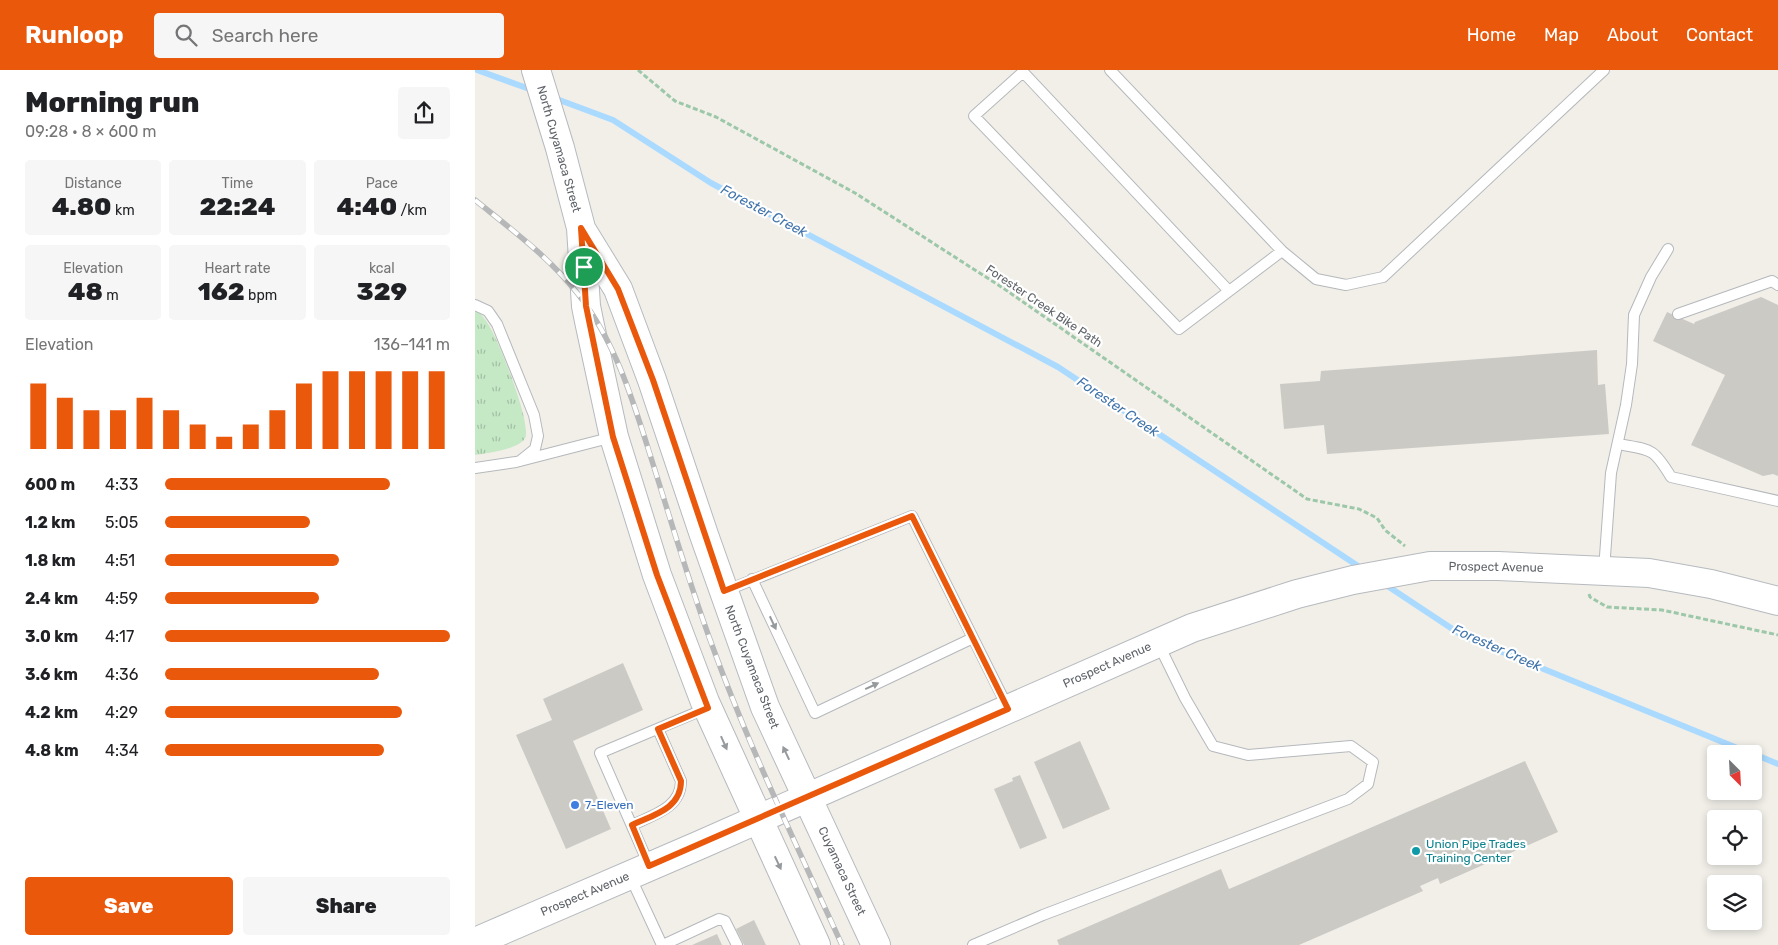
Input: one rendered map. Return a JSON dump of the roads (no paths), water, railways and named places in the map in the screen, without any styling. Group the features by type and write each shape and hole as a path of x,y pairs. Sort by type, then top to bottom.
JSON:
{"main road":[{"name":"North Cuyamaca Street","path":"536,70 560,148 581,228 586,306 613,437 657,575 708,708 758,819"},
{"name":"North Cuyamaca Street","path":"581,228 618,289 653,380 765,707 807,797"},
{"name":"Prospect Avenue","path":"484,941 640,870 1192,628 1297,594 1353,580 1420,568 1498,566 1649,573 1711,584 1778,601"},
{"name":"Cuyamaca Street","path":"807,797 876,945"},
{"path":"758,819 816,945"}],"lane":[{"path":"1110,70 1282,252 1316,279 1346,285 1383,277 1604,70"},
{"path":"1229,290 1022,71 974,116 1179,329 1282,252"},
{"path":"1596,571 1611,473 1627,397 1632,364 1635,314 1651,277 1668,249"},
{"path":"1678,314 1772,281 1778,285"},
{"path":"475,304 488,311 497,324 534,416 538,436 535,449 521,461"},
{"path":"475,468 521,461 613,437"},
{"path":"1618,444 1650,450 1661,460 1671,477 1778,502"},
{"path":"724,591 912,516 1008,709"},
{"path":"752,579 815,713 973,638"},
{"path":"973,945 1043,915 1348,799 1368,784 1373,762 1351,746 1248,755 1213,746 1185,698 1158,643"},
{"path":"708,708 601,754 632,825 640,870 662,945 719,919 725,921 737,945"},
{"path":"632,825 665,810 674,803 681,789 681,781 658,729"}],"waterway":[{"name":"Forester Creek","path":"477,70 535,91"},
{"name":"Forester Creek","path":"554,98 613,120 711,183 1058,367 1364,570"},
{"name":"Forester Creek","path":"1383,583 1463,636 1730,745"},
{"name":"Forester Creek","path":"1763,758 1778,764"}],"railway":[{"path":"475,200 529,244 567,281 592,313 614,354 631,397 681,555 726,683 774,796 842,945"}],"place":[{"name":"7-Eleven","path":"575,805"},
{"name":"Union Pipe Trades Training Center","path":"1416,851"}]}
